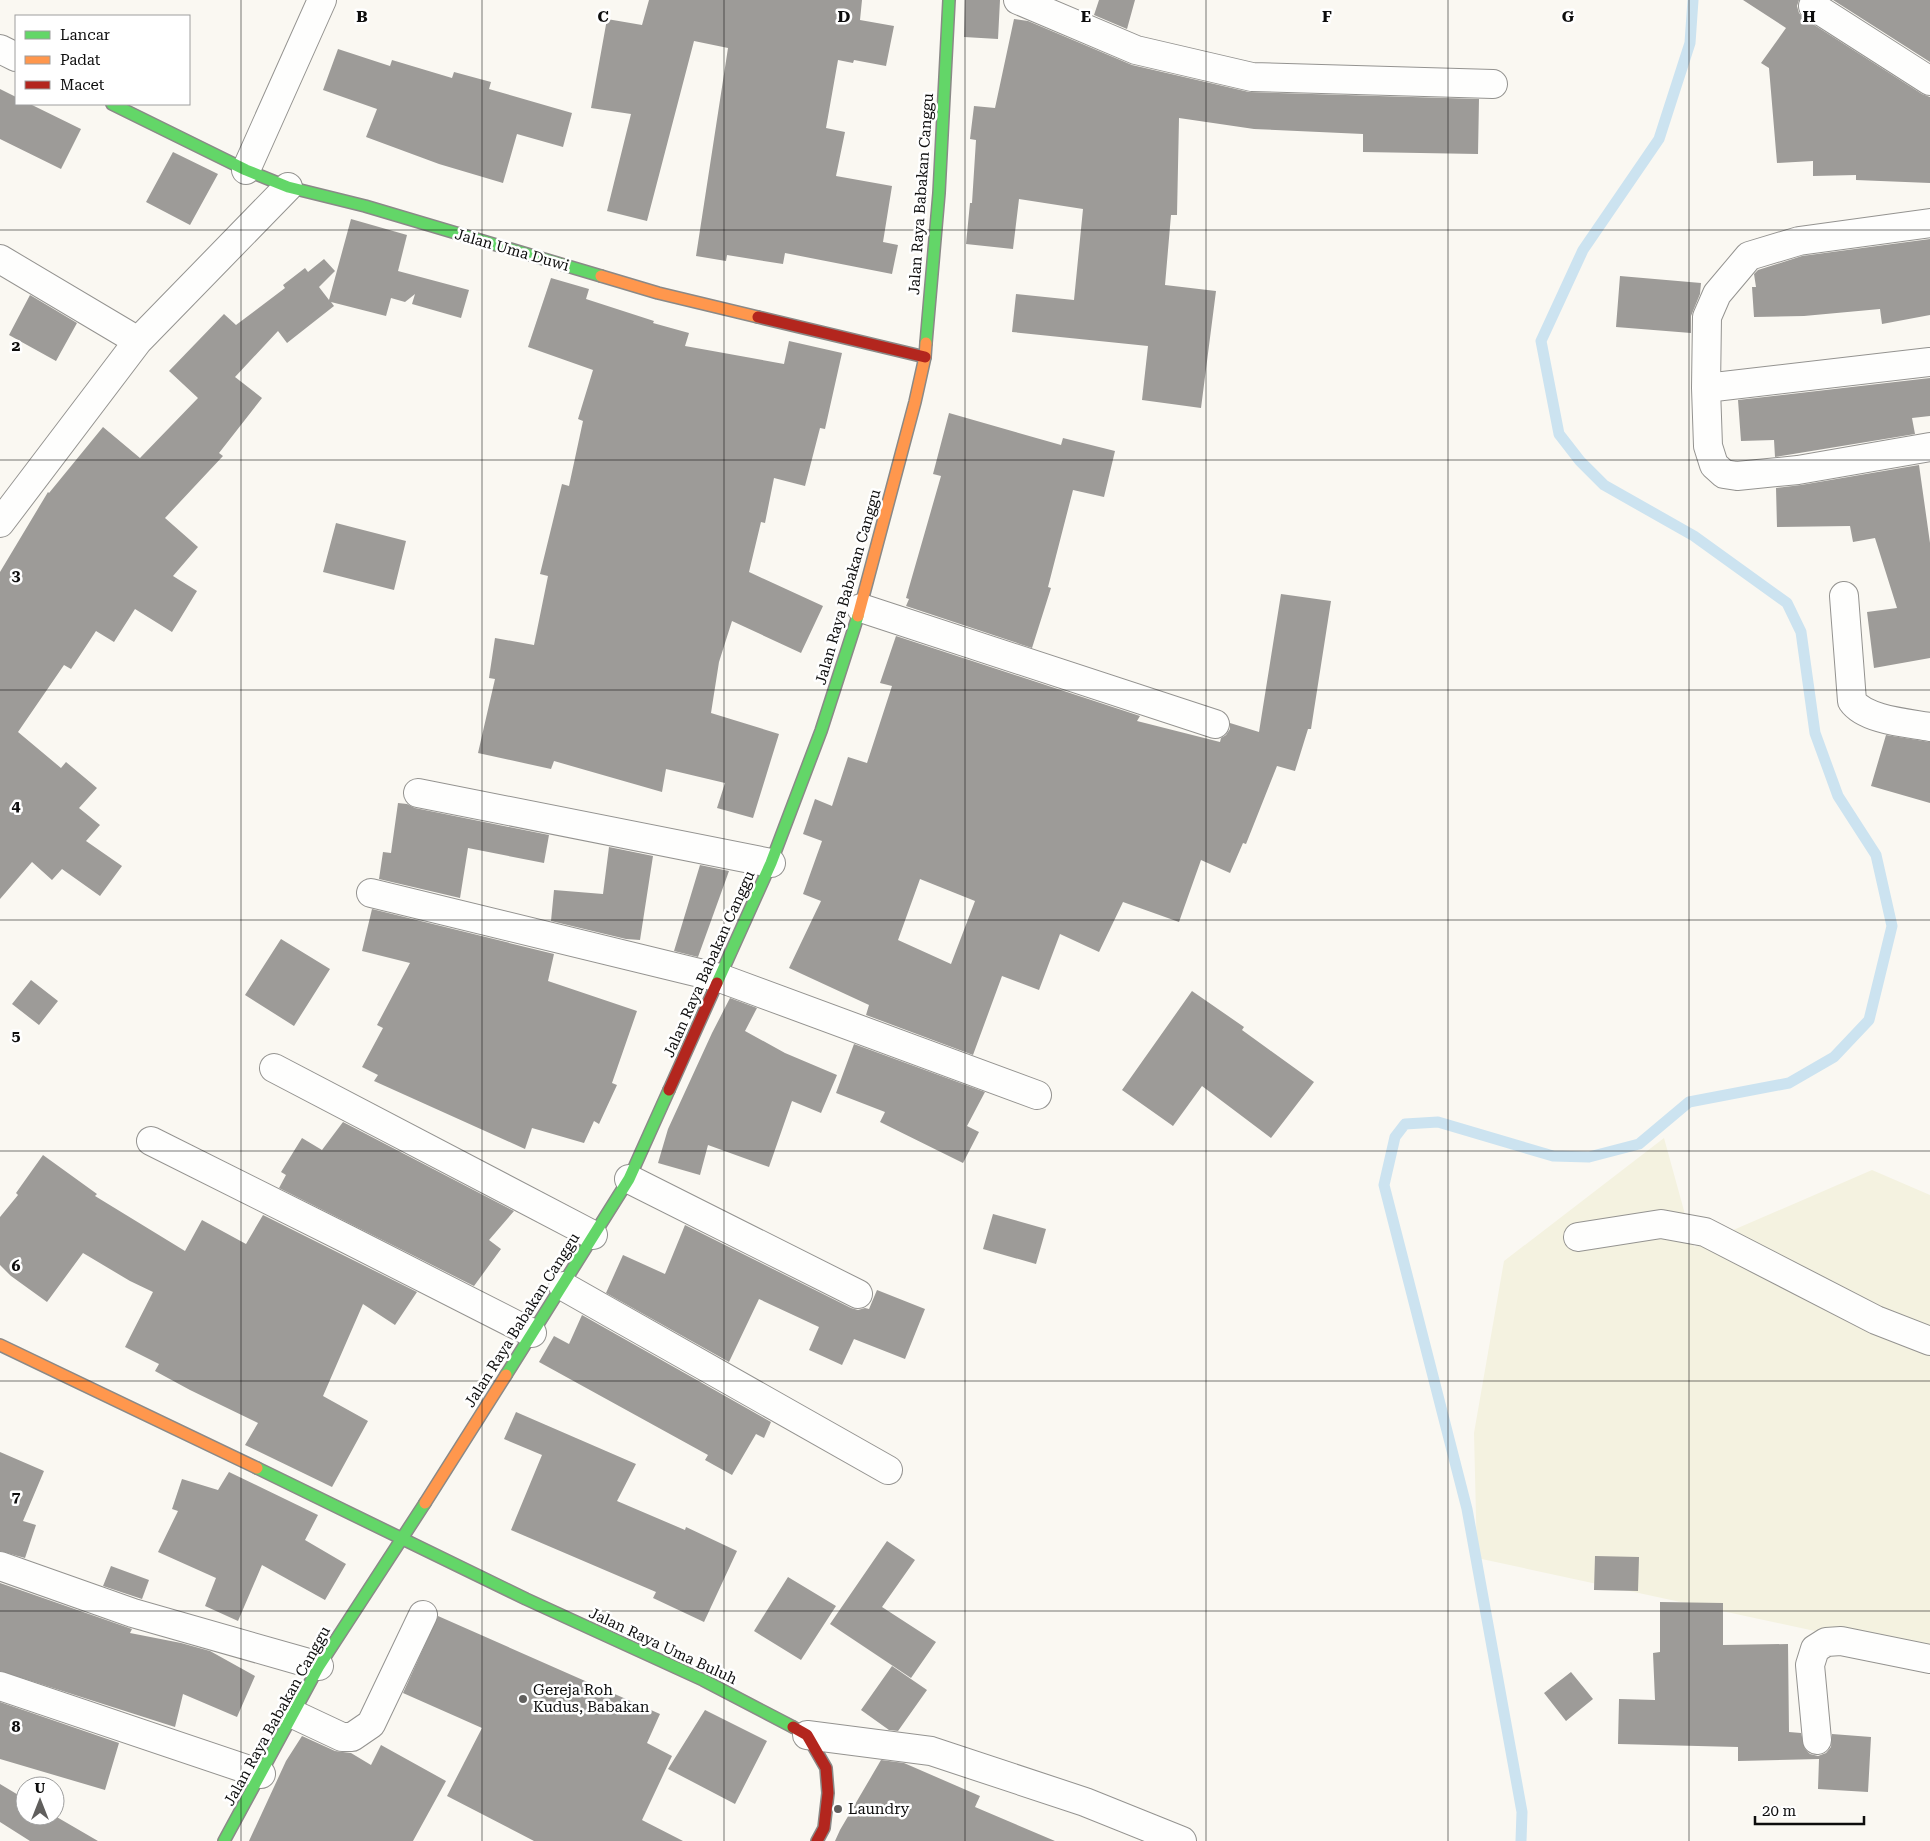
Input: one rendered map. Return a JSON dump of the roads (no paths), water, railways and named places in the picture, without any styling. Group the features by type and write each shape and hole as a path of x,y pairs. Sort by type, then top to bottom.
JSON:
{"street":[{"path":"246,170 322,0"},
{"name":"Jalan Raya Babakan Canggu","path":"224,1841 319,1666 403,1538 629,1179 771,863 820,731 861,608 925,357 938,193 950,0"},
{"path":"1018,0 1136,50 1252,77 1493,84"},
{"path":"1813,6 1930,81"},
{"path":"0,49 15,56"},
{"name":"Jalan Uma Duwi","path":"114,105 246,170 288,187 365,206 658,293 925,357"},
{"path":"0,523 138,341 288,187"},
{"path":"1930,223 1799,241 1749,256 1717,294 1707,317 1706,388 1708,446 1714,465 1724,474 1737,476 1798,470 1930,447"},
{"path":"0,259 138,341"},
{"path":"1706,388 1930,362"},
{"path":"1844,596 1852,701 1857,708 1886,719 1930,726"},
{"path":"861,608 1215,724"},
{"path":"418,793 771,863"},
{"path":"371,893 720,978 1037,1095"},
{"path":"274,1068 593,1235"},
{"path":"151,1141 532,1334"},
{"path":"629,1179 858,1294"},
{"path":"1578,1236 1660,1224 1706,1232 1876,1320 1930,1341"},
{"path":"563,1286 888,1470"},
{"name":"Jalan Raya Uma Buluh","path":"0,1345 526,1599 703,1680 807,1735"},
{"path":"0,1566 133,1613 319,1666"},
{"path":"293,1714 342,1737 352,1737 371,1724 423,1615"},
{"path":"1818,1740 1810,1665 1815,1649 1826,1642 1842,1641 1930,1660"},
{"path":"0,1686 261,1774"},
{"path":"807,1735 826,1768 827,1776 828,1793 824,1828 818,1841"},
{"path":"807,1735 931,1751 1085,1802 1182,1841"}],"waterway":[{"path":"1521,1841 1522,1812 1467,1509 1384,1185 1395,1137 1405,1124 1438,1122 1553,1156 1589,1157 1639,1144 1689,1102 1789,1083 1834,1057 1869,1020 1892,926 1876,855 1838,796 1815,733 1801,632 1787,603 1694,536 1604,485 1580,461 1559,434 1541,341 1583,250 1659,139 1690,43 1693,0"}],"place":[{"name":"Gereja Roh Kudus, Babakan","path":"523,1699"},
{"name":"Laundry","path":"838,1809"}]}
